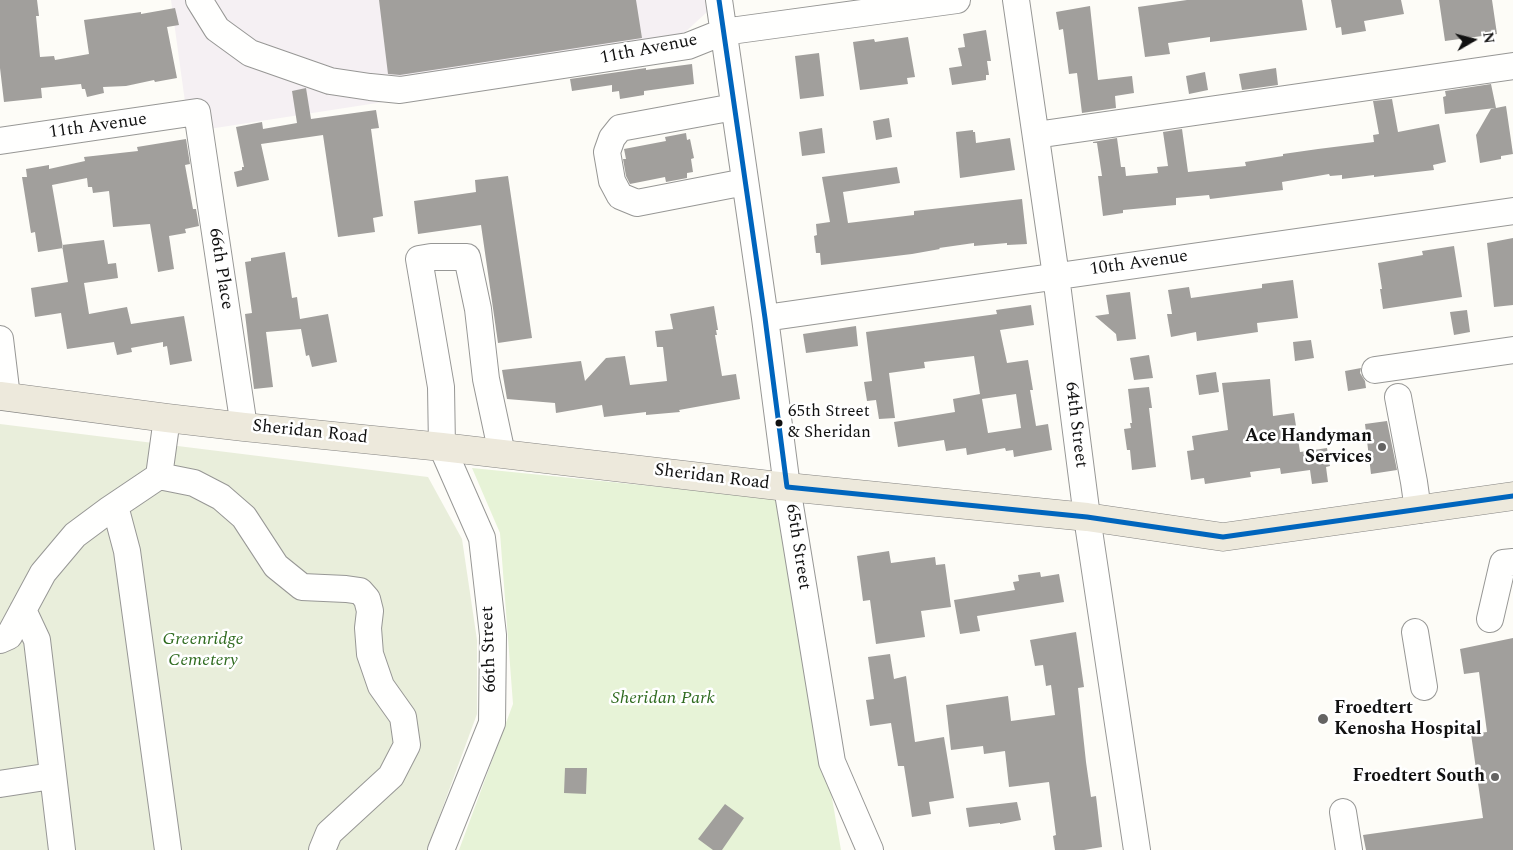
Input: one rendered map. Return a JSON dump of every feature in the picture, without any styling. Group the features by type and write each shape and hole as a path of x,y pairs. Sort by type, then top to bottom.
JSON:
{"main road":[{"name":"Sheridan Road","path":"3,396 244,427 442,447 787,487 1087,517 1223,537 1513,496"}],"street":[{"name":"11th Avenue","path":"199,0 217,29 250,53 330,81 400,90 688,46 723,32 957,0"},
{"name":"65th Street","path":"719,0 765,318 787,487 832,762 870,850"},
{"name":"64th Street","path":"1016,0 1056,276 1087,517 1137,850"},
{"path":"1036,135 1513,66"},
{"path":"734,107 620,128 612,138 607,152 612,181 620,196 637,203 745,182"},
{"name":"11th Avenue","path":"0,141 197,112"},
{"name":"66th Place","path":"197,112 244,427"},
{"name":"10th Avenue","path":"765,318 1513,211"},
{"path":"442,447 441,387 419,259 467,257 478,309 486,379 502,454"},
{"path":"0,339 3,396"},
{"path":"1375,370 1513,350"},
{"path":"1398,397 1418,510"},
{"path":"160,476 167,418"},
{"name":"66th Street","path":"441,850 492,723 493,635 482,538 442,447"},
{"path":"0,640 8,636 42,573 75,535 160,476 194,483 221,497 244,517 276,566 302,587 360,591 367,599 370,611 368,628 370,654 381,686 403,717 407,745 392,776 329,833 322,850"},
{"path":"115,506 126,551 168,850"},
{"path":"1490,619 1503,563 1513,562"},
{"path":"23,610 37,640 62,850"},
{"path":"1415,632 1424,687"},
{"path":"0,784 52,776"},
{"path":"1343,812 1348,850"}],"shaded area":[{"path":"171,0 705,0 707,12 682,35 390,101 209,129 204,100 185,102"}],"green space":[{"name":"Greenridge Cemetery","path":"0,424 428,477 462,539 477,640 477,714 427,850 0,850"},
{"name":"Sheridan Park","path":"472,468 780,499 841,850 459,850 513,704 500,533"}],"building":[{"path":"0,0 37,0 39,16 36,16 40,57 54,56 55,60 89,54 84,20 141,12 141,14 175,8 179,25 167,27 177,78 155,82 154,80 126,86 103,87 104,93 87,97 85,89 82,89 81,84 41,88 42,98 4,102 0,68"},
{"path":"379,0 636,0 642,38 400,75 388,74"},
{"path":"1187,0 1302,0 1307,30 1210,42 1210,37 1168,43 1170,54 1145,57 1138,7"},
{"path":"1331,0 1401,0 1404,14 1364,21 1366,31 1342,35 1341,27 1336,28"},
{"path":"1439,0 1492,0 1497,34 1445,41"},
{"path":"1090,6 1098,80 1132,76 1134,93 1115,96 1116,108 1082,113 1077,73 1069,74 1063,29 1059,30 1056,12"},
{"path":"986,30 991,61 987,61 989,75 986,75 986,80 952,85 949,68 962,66 958,48 965,47 963,34"},
{"path":"908,37 915,77 907,78 908,84 860,90 853,42 874,39 875,42"},
{"path":"819,53 824,96 800,99 795,56"},
{"path":"692,64 694,84 644,91 644,95 620,99 619,91 612,92 612,85 572,91 570,79 646,68 646,70"},
{"path":"1276,68 1278,85 1242,90 1239,74"},
{"path":"1205,72 1208,90 1189,94 1186,76"},
{"path":"1491,84 1496,108 1506,106 1513,154 1501,156 1501,159 1480,163 1476,135 1491,109 1495,108 1445,114 1443,97 1446,96 1445,91"},
{"path":"306,88 311,119 376,110 379,128 371,129 383,216 373,218 375,232 338,237 323,135 261,144 269,180 237,187 234,172 242,170 242,167 244,167 236,127 262,122 263,129 297,123 292,91"},
{"path":"1392,99 1398,132 1439,124 1446,162 1433,165 1434,170 1342,179 1342,175 1330,176 1329,174 1282,182 1283,190 1210,199 1209,195 1176,198 1176,205 1123,210 1123,213 1103,216 1098,176 1102,176 1097,143 1093,142 1117,138 1121,167 1125,167 1126,176 1158,173 1157,167 1168,166 1163,132 1182,129 1188,172 1246,166 1245,162 1283,156 1283,154 1374,142 1373,135 1379,134 1373,101"},
{"path":"889,118 892,137 876,140 873,121"},
{"path":"822,128 825,153 802,156 799,132"},
{"path":"973,130 976,143 1010,138 1015,170 960,178 956,132"},
{"path":"686,133 687,140 690,139 694,158 691,159 693,172 687,173 687,178 666,182 665,177 630,184 626,176 623,159 626,159 624,149 666,141 665,137"},
{"path":"186,139 190,164 185,165 193,209 196,209 199,226 185,229 186,233 169,236 174,269 158,272 150,224 113,227 109,191 93,193 92,187 88,187 87,178 52,185 63,248 38,252 35,232 31,233 22,177 27,177 26,169 49,165 49,169 85,161 84,157 138,151 137,147"},
{"path":"897,167 900,183 843,192 848,223 914,215 914,211 1022,199 1027,244 1007,245 1007,243 974,246 974,243 912,254 821,265 820,253 816,253 814,236 817,235 816,224 830,222 822,177"},
{"path":"508,176 532,338 498,343 481,225 418,234 414,201 476,192 475,180"},
{"path":"1513,238 1513,305 1494,307 1487,243"},
{"path":"104,240 108,264 116,263 118,278 84,283 89,314 127,307 131,324 184,316 192,361 170,365 167,346 163,347 163,342 131,348 132,352 117,355 114,342 67,349 61,313 35,317 31,288 68,282 62,245"},
{"path":"1454,246 1462,297 1383,309 1378,263 1423,255 1422,251"},
{"path":"285,252 292,298 297,297 300,319 328,314 337,362 312,367 309,355 306,356 301,329 266,332 273,387 254,389 245,314 252,313 245,262 251,261 251,258"},
{"path":"1293,280 1298,318 1257,323 1258,332 1197,341 1196,332 1171,337 1167,314 1172,314 1168,290 1189,287 1191,298 1262,288 1262,284"},
{"path":"1130,292 1136,339 1117,341 1116,334 1095,316 1109,314 1106,295"},
{"path":"1031,305 1034,325 1000,330 1007,363 1028,360 1033,390 1030,390 1036,426 1048,424 1052,450 1014,457 1013,450 1006,451 1005,448 967,455 966,448 946,451 944,440 898,447 894,422 955,412 953,399 980,394 974,356 924,362 925,368 889,373 895,418 879,419 876,400 867,401 864,382 872,381 866,332 997,314 996,310","holes":["1016,394 1021,428 988,433 982,399"]},
{"path":"714,306 718,330 716,330 717,335 715,335 722,376 736,374 740,399 679,410 680,412 646,415 646,412 604,417 602,405 556,413 555,403 507,399 502,370 581,361 585,381 606,358 625,356 630,385 667,381 663,347 657,347 655,331 673,329 670,314"},
{"path":"1467,310 1470,332 1454,335 1450,312"},
{"path":"856,326 858,346 806,353 803,334"},
{"path":"1311,340 1314,358 1295,361 1293,342"},
{"path":"1149,355 1153,378 1134,380 1130,358"},
{"path":"1361,368 1360,373 1365,381 1366,388 1348,391 1345,371"},
{"path":"1216,372 1219,392 1199,395 1196,375"},
{"path":"1270,379 1273,416 1294,413 1300,452 1327,448 1330,466 1326,467 1328,482 1312,484 1310,470 1281,474 1280,468 1250,472 1251,477 1205,484 1204,478 1191,480 1187,451 1194,450 1192,436 1228,430 1222,383"},
{"path":"1149,387 1152,408 1149,408 1156,467 1132,470 1130,450 1127,450 1124,429 1131,428 1130,423 1132,423 1128,389"},
{"name":"Ace Handyman Services","path":"1387,421 1397,470 1371,474 1365,424"},
{"path":"889,551 891,563 935,557 936,565 945,564 951,607 921,611 925,637 876,644 870,600 863,601 857,556"},
{"path":"1040,572 1041,577 1059,574 1064,602 977,616 980,631 960,634 954,600 1015,590 1013,582 1019,581 1018,575"},
{"path":"1076,632 1084,687 1078,688 1086,762 1091,797 1096,796 1102,847 1084,850 1055,850 1053,836 1056,835 1049,782 1009,787 1005,751 984,754 983,746 951,750 946,705 1008,696 1011,721 1055,715 1051,685 1046,686 1043,665 1035,666 1030,640"},
{"name":"Froedtert South","path":"1513,638 1513,850 1366,850 1363,835 1483,818 1471,734 1487,732 1479,672 1464,674 1460,649"},
{"path":"890,654 894,679 906,676 915,742 944,737 954,798 929,802 931,814 912,817 904,766 898,766 891,723 870,726 866,700 874,699 868,657"},
{"path":"565,768 587,768 586,794 564,793"},
{"path":"1017,802 1021,820 969,827 966,808"},
{"path":"725,804 744,818 722,850 713,850 698,839"}],"transit line":[{"path":"719,0 765,318 787,487 1087,517 1223,537 1513,496"}],"place":[{"name":"65th Street & Sheridan","path":"779,423"},
{"name":"Ace Handyman Services","path":"1382,447"},
{"name":"Froedtert Kenosha Hospital","path":"1323,719"},
{"name":"Froedtert South","path":"1495,777"}]}
